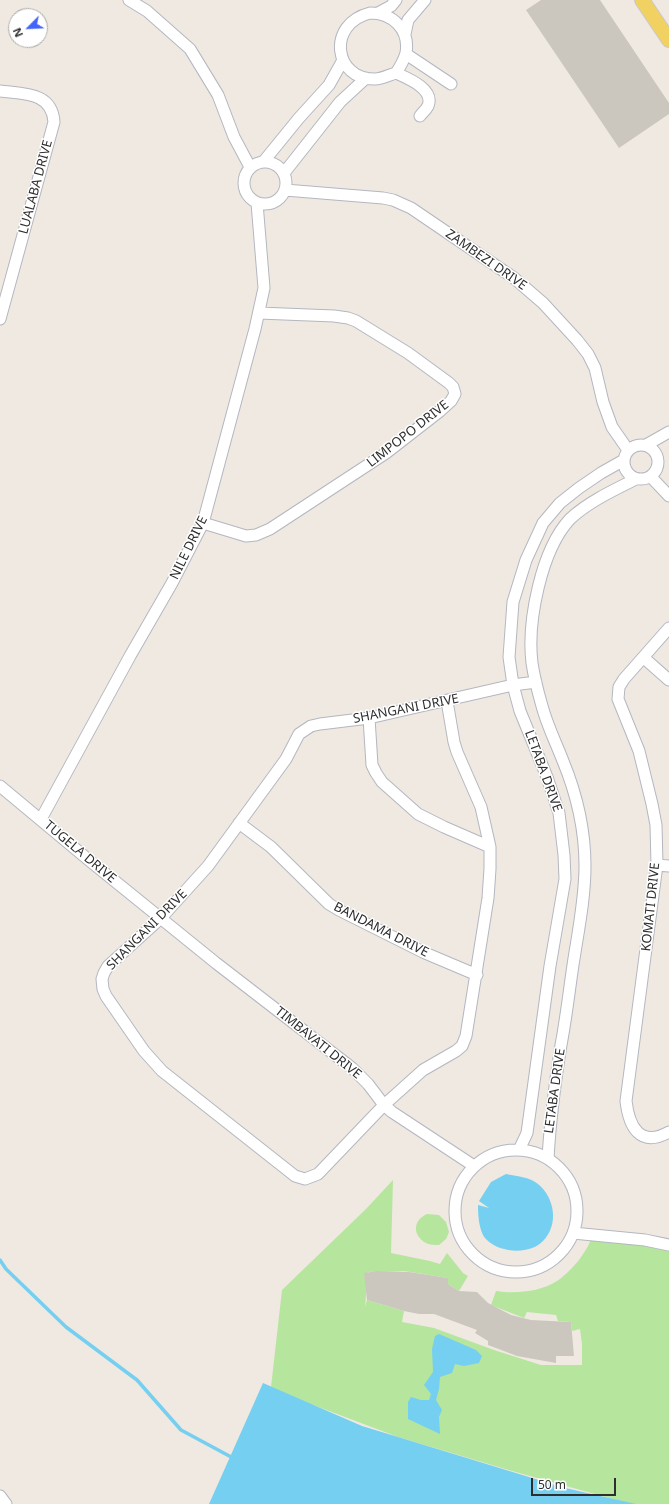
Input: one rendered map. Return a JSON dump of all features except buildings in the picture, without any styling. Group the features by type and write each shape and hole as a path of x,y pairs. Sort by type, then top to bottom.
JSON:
{"main road":[{"path":"642,0 669,40"}],"street":[{"path":"129,0 147,11 190,49 218,94 234,137 250,167"},
{"path":"378,13 391,6 396,0"},
{"path":"404,34 408,20 425,0"},
{"path":"378,13 387,15 400,26 407,44 406,54 396,72 376,79 366,78 353,71 343,60 340,42 342,34 353,19 361,15 378,13"},
{"path":"406,54 452,84"},
{"path":"264,161 299,118 329,85 343,60"},
{"path":"396,72 420,85 425,91 429,100 428,106 420,116"},
{"path":"284,174 340,102 366,78"},
{"name":"LUALABA DRIVE","path":"0,91 34,96 44,100 54,114 54,122 0,319"},
{"path":"264,161 278,165 284,174 286,183 282,196 271,203 264,204 257,203 251,199 246,194 243,179 250,167 256,162 264,161"},
{"name":"ZAMBEZI DRIVE","path":"285,190 393,200 411,208 508,273 543,303 588,354 594,368 607,415 626,455"},
{"name":"NILE DRIVE","path":"40,819 172,583 203,523 259,313 264,288 264,275 258,230 257,203"},
{"name":"LIMPOPO DRIVE","path":"203,523 246,536 252,536 270,529 386,454 440,411 451,401 455,394 453,387 449,383 408,353 356,321 334,316 259,313"},
{"path":"646,445 669,432"},
{"path":"640,444 646,445 655,452 659,462 655,473 646,479 636,479 628,474 624,465 626,455 633,446 640,444"},
{"name":"LETABA DRIVE","path":"519,1150 527,1133 550,966 565,879 565,871 559,812 520,711 513,685 509,657 513,602 526,560 543,524 560,503 626,455"},
{"path":"659,462 669,457"},
{"path":"651,477 669,496"},
{"name":"LETABA DRIVE","path":"548,1159 555,1083 585,878 585,858 584,837 576,797 542,708 532,663 531,648 534,612 546,559 555,540 570,520 580,511 621,486 636,479"},
{"name":"KOMATI DRIVE","path":"669,628 624,679 619,687 618,694 620,706 639,751 652,804 656,825 657,865 626,1101 628,1114 633,1126 639,1133 647,1138 656,1138 669,1132"},
{"path":"644,658 669,680"},
{"name":"SHANGANI DRIVE","path":"384,1105 318,1174 311,1177 300,1178 295,1176 283,1168 150,1060 111,1004 103,989 102,979 104,973 108,966 161,918 208,866 286,759 299,734 311,726 320,724 369,718 447,702 513,685 536,682"},
{"path":"384,1105 423,1070 462,1046 469,1024 477,975 488,898 490,848 481,807 454,742 447,702"},
{"path":"369,718 372,765 382,782 418,814 490,848"},
{"name":"TUGELA DRIVE","path":"0,786 161,918"},
{"name":"BANDAMA DRIVE","path":"239,824 271,847 330,904 339,910 425,953 477,975"},
{"path":"657,865 669,866"},
{"name":"TIMBAVATI DRIVE","path":"161,918 216,963 352,1068 368,1084 384,1105 474,1166"},
{"path":"519,1150 534,1153 548,1159 558,1168 567,1179 573,1192 576,1205 576,1219 573,1233 561,1251 544,1265 524,1272 502,1271 482,1262 466,1246 456,1227 455,1205 461,1184 474,1166 487,1157 503,1151 519,1150"},
{"path":"573,1233 644,1240 669,1245"},
{"path":"0,1496 6,1504"}],"green space":[{"path":"393,1180 391,1253 440,1264 447,1253 463,1273 468,1276 459,1291 448,1284 448,1278 404,1271 368,1272 365,1307 367,1300 404,1311 402,1322 434,1328 541,1365 582,1365 580,1329 572,1331 571,1322 558,1321 556,1315 527,1312 524,1318 491,1305 496,1291 519,1292 535,1290 557,1281 579,1260 589,1245 592,1235 669,1248 669,1504 631,1504 512,1471 398,1437 308,1403 271,1387 282,1290 366,1209"},
{"path":"427,1214 439,1215 446,1222 449,1232 446,1239 439,1245 431,1245 426,1243 421,1240 416,1232 419,1220"}],"water":[{"path":"506,1174 523,1177 538,1184 544,1190 551,1204 553,1220 548,1235 537,1246 531,1249 515,1251 499,1248 487,1240 482,1233 478,1205 489,1208 479,1201 491,1182"},
{"path":"439,1334 476,1350 482,1356 479,1363 464,1366 455,1364 452,1373 440,1377 436,1400 442,1410 439,1417 440,1434 408,1419 408,1402 411,1397 421,1400 429,1400 431,1394 424,1385 433,1372 432,1349 435,1336"},
{"path":"263,1383 362,1426 565,1488 636,1504 209,1504"}],"waterway":[{"path":"0,1260 6,1269 66,1327 137,1380 181,1430 233,1458"}]}
